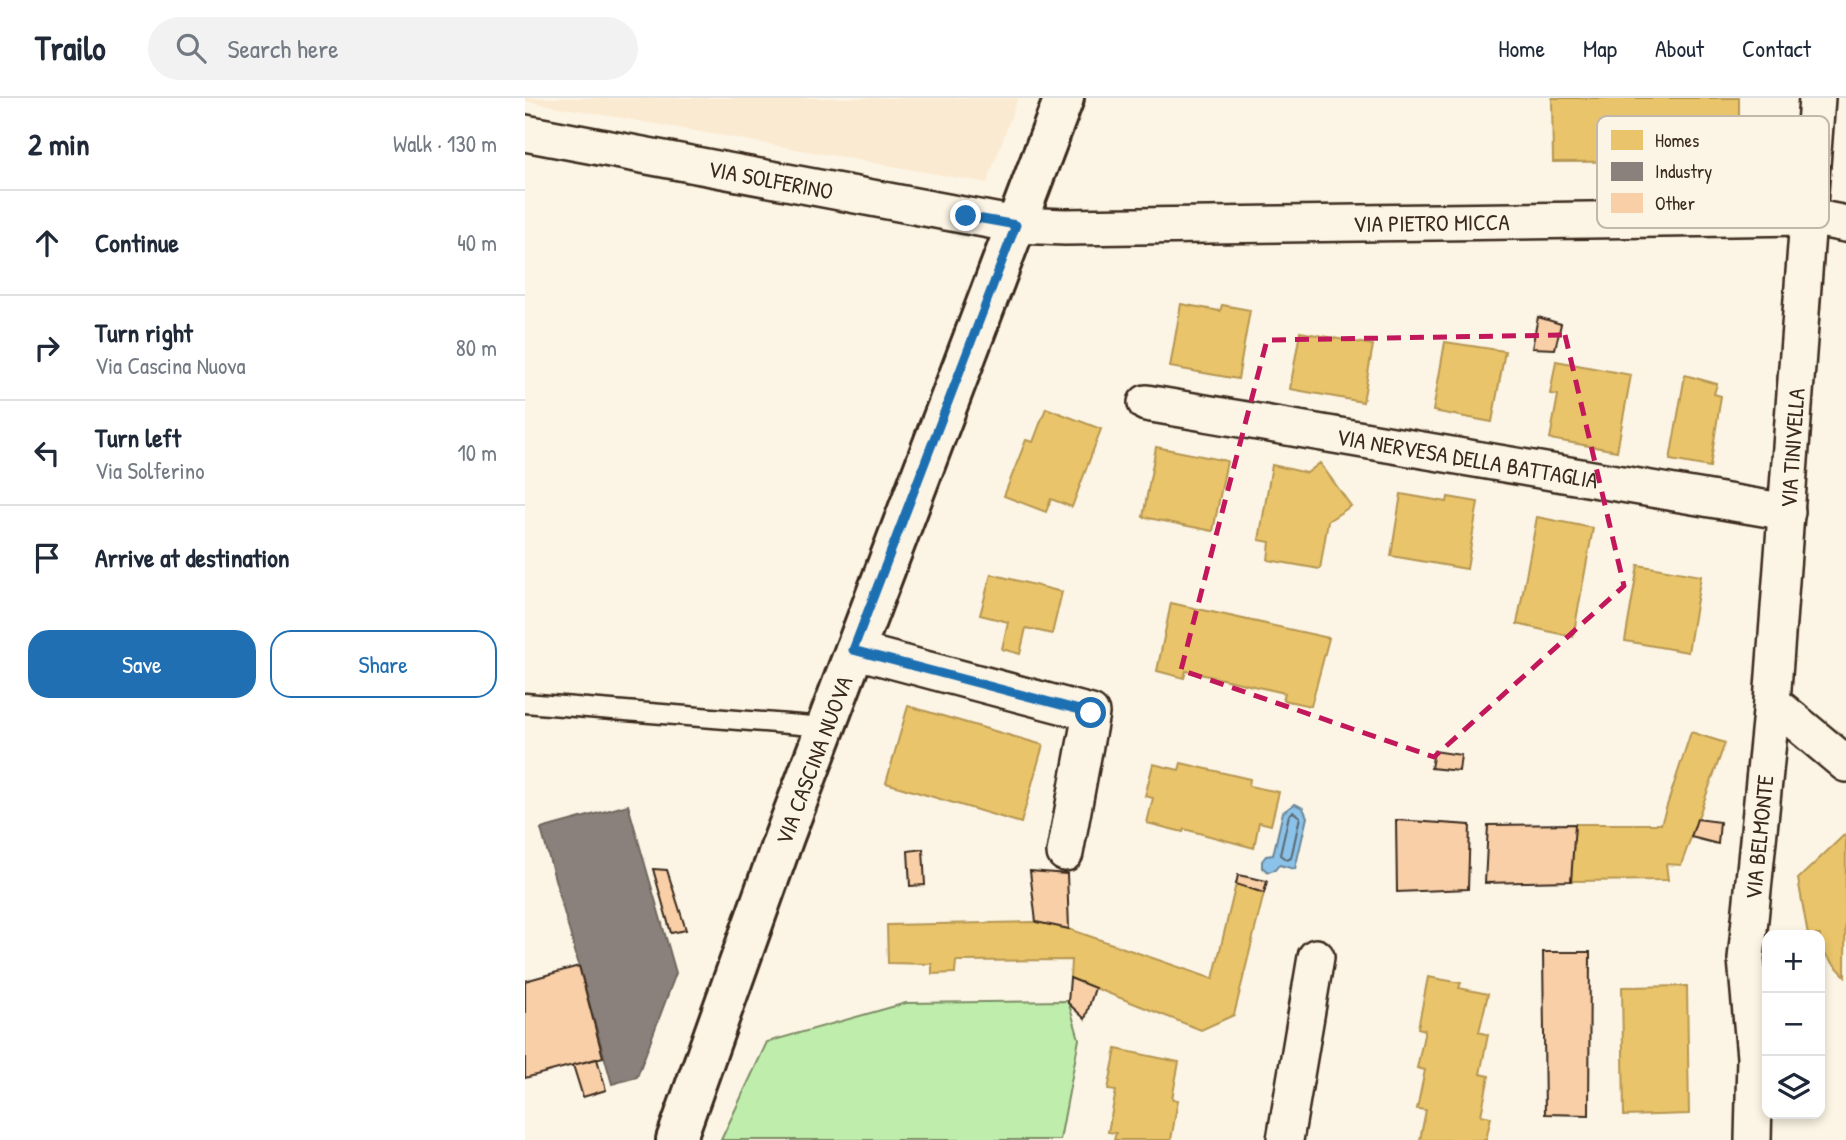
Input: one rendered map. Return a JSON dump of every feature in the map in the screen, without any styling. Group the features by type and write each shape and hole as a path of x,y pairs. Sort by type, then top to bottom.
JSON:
{"street":[{"name":"VIA CASCINA NUOVA","path":"676,1140 853,650 1064,98"},
{"name":"VIA TINIVELLA","path":"1816,116 1817,98"},
{"name":"VIA SOLFERINO","path":"525,133 1016,225"},
{"name":"VIA PIETRO MICCA","path":"1016,225 1065,227 1597,220"},
{"name":"VIA TINIVELLA","path":"1772,702 1809,228"},
{"name":"VIA NERVESA DELLA BATTAGLIA","path":"1146,403 1787,512"},
{"path":"853,650 1091,713 1065,853"},
{"path":"1772,702 1846,764"},
{"name":"VIA BELMONTE","path":"1753,1140 1755,1058 1746,959 1772,702"},
{"path":"1285,1140 1316,957"}],"lane":[{"path":"525,703 825,727"}],"highlighted area":[{"path":"1565,335 1624,586 1434,757 1181,670 1267,340"}],"shaded area":[{"path":"525,98 1018,98 987,183 525,101"}],"green space":[{"path":"1068,1001 1079,1039 1060,1140 721,1140 767,1042 906,1003"}],"water":[{"path":"1295,804 1303,808 1307,817 1295,869 1279,865 1268,872 1262,867 1262,861 1266,856 1273,855 1283,812"}],"building: Homes":[{"path":"1552,98 1739,98 1739,116 1597,116 1597,162 1553,162"},
{"path":"1181,304 1220,311 1222,305 1250,310 1238,379 1170,367"},
{"path":"1300,332 1373,345 1363,402 1290,389"},
{"path":"1445,342 1505,351 1492,422 1433,411"},
{"path":"1556,361 1631,375 1617,451 1550,439 1558,395 1550,394"},
{"path":"1685,375 1717,384 1714,394 1721,396 1710,467 1670,460"},
{"path":"1046,408 1101,429 1072,507 1051,499 1046,512 1004,496 1026,440 1033,442"},
{"path":"1156,447 1227,461 1213,531 1143,517"},
{"path":"1320,463 1351,506 1328,521 1320,569 1268,560 1270,542 1259,540 1272,465 1307,473"},
{"path":"1401,494 1447,502 1448,497 1478,502 1467,569 1391,556"},
{"path":"1537,517 1593,528 1573,637 1517,624"},
{"path":"1638,565 1701,576 1688,652 1625,641"},
{"path":"991,574 1062,592 1052,634 1026,628 1020,654 1002,649 1008,622 980,615"},
{"path":"1171,603 1329,638 1311,706 1283,700 1285,693 1186,671 1184,678 1157,671"},
{"path":"908,706 1043,745 1021,823 886,783"},
{"path":"1691,732 1725,743 1681,865 1666,864 1668,880 1571,881 1575,824 1661,824"},
{"path":"1181,763 1250,779 1249,786 1279,792 1271,825 1259,822 1254,848 1184,829 1183,832 1147,823 1153,798 1145,796 1153,764 1179,770"},
{"path":"1844,835 1845,976 1825,954 1825,930 1807,930 1798,879"},
{"path":"1236,884 1264,893 1234,1015 1201,1030 1070,978 1071,960 956,961 955,973 932,974 932,964 888,963 887,925 1036,922 1069,929 1213,979"},
{"path":"1428,977 1461,983 1459,988 1488,994 1479,1032 1488,1035 1480,1074 1489,1076 1481,1115 1491,1117 1486,1140 1420,1140 1426,1110 1417,1109 1425,1070 1417,1068 1425,1030 1418,1028"},
{"path":"1687,986 1689,1114 1624,1116 1622,987"},
{"path":"1116,1049 1179,1062 1172,1099 1178,1100 1171,1140 1114,1140 1116,1133 1108,1132 1116,1091 1108,1090"}],"building: Industry":[{"path":"628,805 676,973 637,1077 612,1084 541,829"}],"building: Other":[{"path":"1538,317 1561,324 1555,349 1532,348"},
{"path":"1434,751 1461,755 1459,771 1431,768"},
{"path":"1697,819 1720,822 1718,844 1691,837"},
{"path":"1396,820 1470,825 1468,889 1397,892"},
{"path":"1575,824 1571,881 1485,883 1488,825"},
{"path":"923,849 925,885 910,886 908,851"},
{"path":"653,869 667,870 686,930 671,933"},
{"path":"1030,871 1067,874 1069,929 1036,922"},
{"path":"1238,875 1267,881 1264,893 1236,884"},
{"path":"1543,952 1590,952 1589,1115 1545,1114"},
{"path":"579,966 603,1057 525,1078 525,981"},
{"path":"1070,978 1095,988 1085,1019 1068,1003"},
{"path":"597,1059 606,1090 583,1097 573,1065"}],"route":[{"path":"966,216 1016,225 853,650 1091,713"}]}
